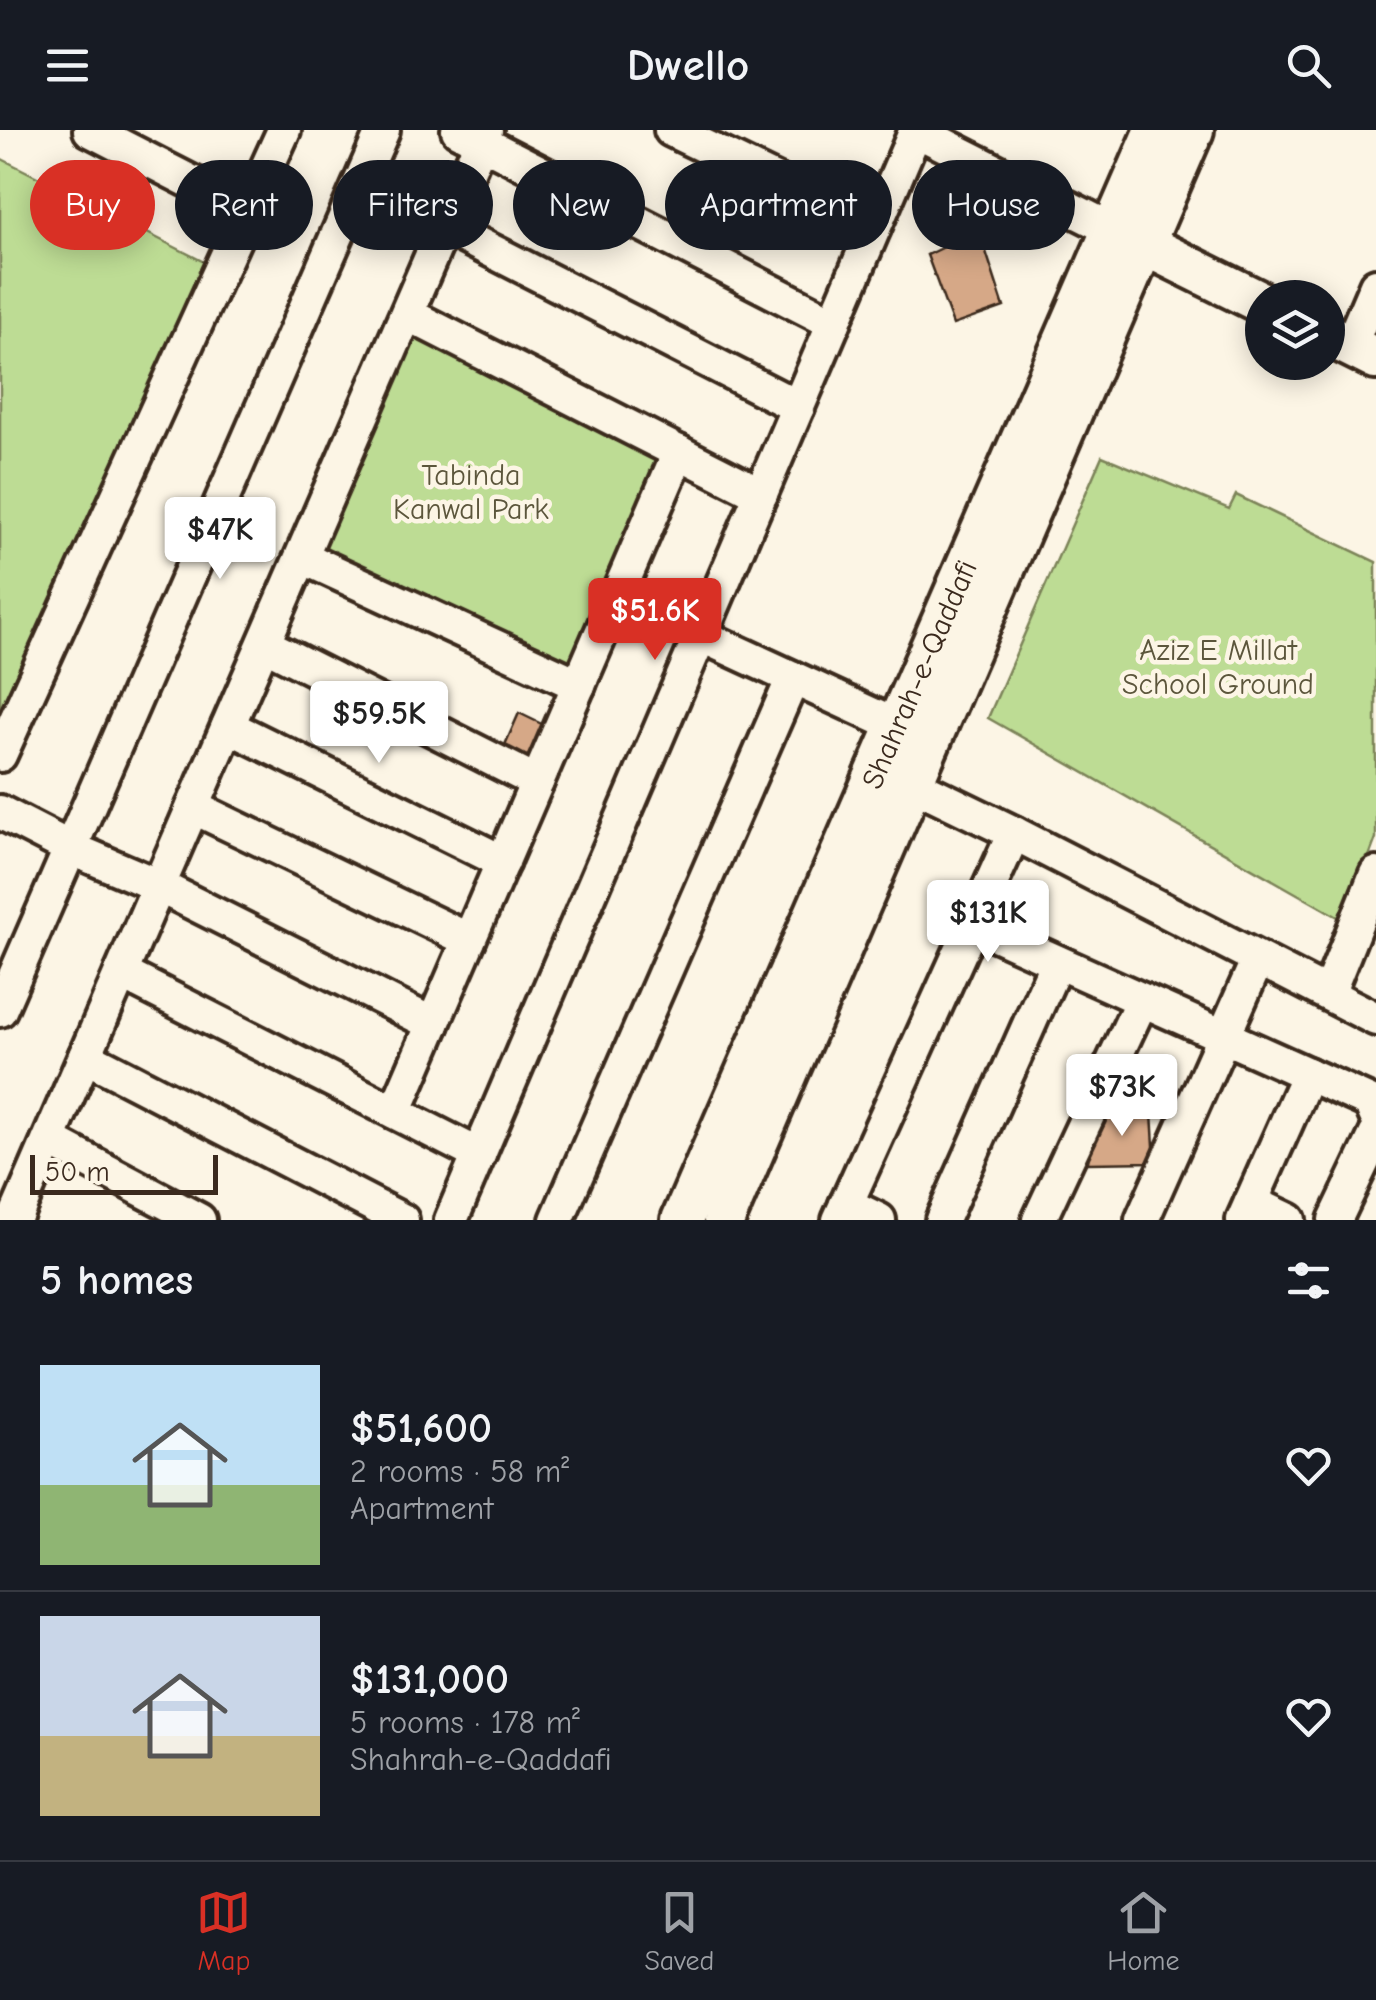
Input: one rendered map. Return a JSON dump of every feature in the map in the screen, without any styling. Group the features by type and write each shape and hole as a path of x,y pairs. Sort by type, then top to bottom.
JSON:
{"main road":[{"name":"Shahrah-e-Qaddafi","path":"724,1220 910,783 1127,237 1156,130"},
{"name":"Shahrah-e-Qaddafi","path":"682,1220 897,726 1127,237 1192,130"},
{"path":"1127,237 1245,295"}],"street":[{"path":"90,130 175,174"},
{"path":"271,160 284,130"},
{"path":"0,1010 383,130"},
{"path":"671,130 733,160"},
{"path":"892,197 930,133 1127,237"},
{"path":"466,160 475,134 834,323"},
{"path":"0,755 230,250"},
{"path":"14,1220 434,250"},
{"path":"491,250 798,407"},
{"path":"450,1220 865,250"},
{"path":"1351,347 1376,285"},
{"path":"407,314 760,494"},
{"path":"394,1112 679,452"},
{"path":"302,557 579,685"},
{"path":"700,635 897,726"},
{"path":"264,644 537,782"},
{"path":"557,1220 793,678"},
{"path":"228,726 502,862"},
{"path":"910,783 1014,832 1376,1019"},
{"path":"193,807 469,940"},
{"path":"0,812 70,848 159,886 433,1024"},
{"path":"879,1220 842,1212 1014,832"},
{"path":"1328,994 1376,874"},
{"path":"972,924 1370,1102 1376,1116"},
{"path":"1142,1220 1258,958"},
{"path":"942,1220 1057,962"},
{"path":"121,973 479,1155"},
{"path":"1039,1220 1142,1000"},
{"path":"85,1056 402,1220"},
{"path":"1289,1220 1247,1211 1308,1074"},
{"path":"1335,1220 1376,1134"},
{"path":"49,1140 199,1220"}],"green space":[{"path":"0,158 30,173 30,250 155,250 155,237 208,264 0,728"},
{"name":"Tabinda Kanwal Park","path":"407,314 679,452 579,685 302,557"},
{"name":"Aziz E Millat School Ground","path":"1102,456 1229,509 1236,495 1376,562 1376,838 1345,921 988,718"}],"building":[{"path":"937,250 985,250 1004,307 953,325 927,255"},
{"path":"519,713 554,730 536,770 501,754"},
{"path":"1099,1113 1152,1113 1155,1162 1088,1163 1090,1130"}]}
